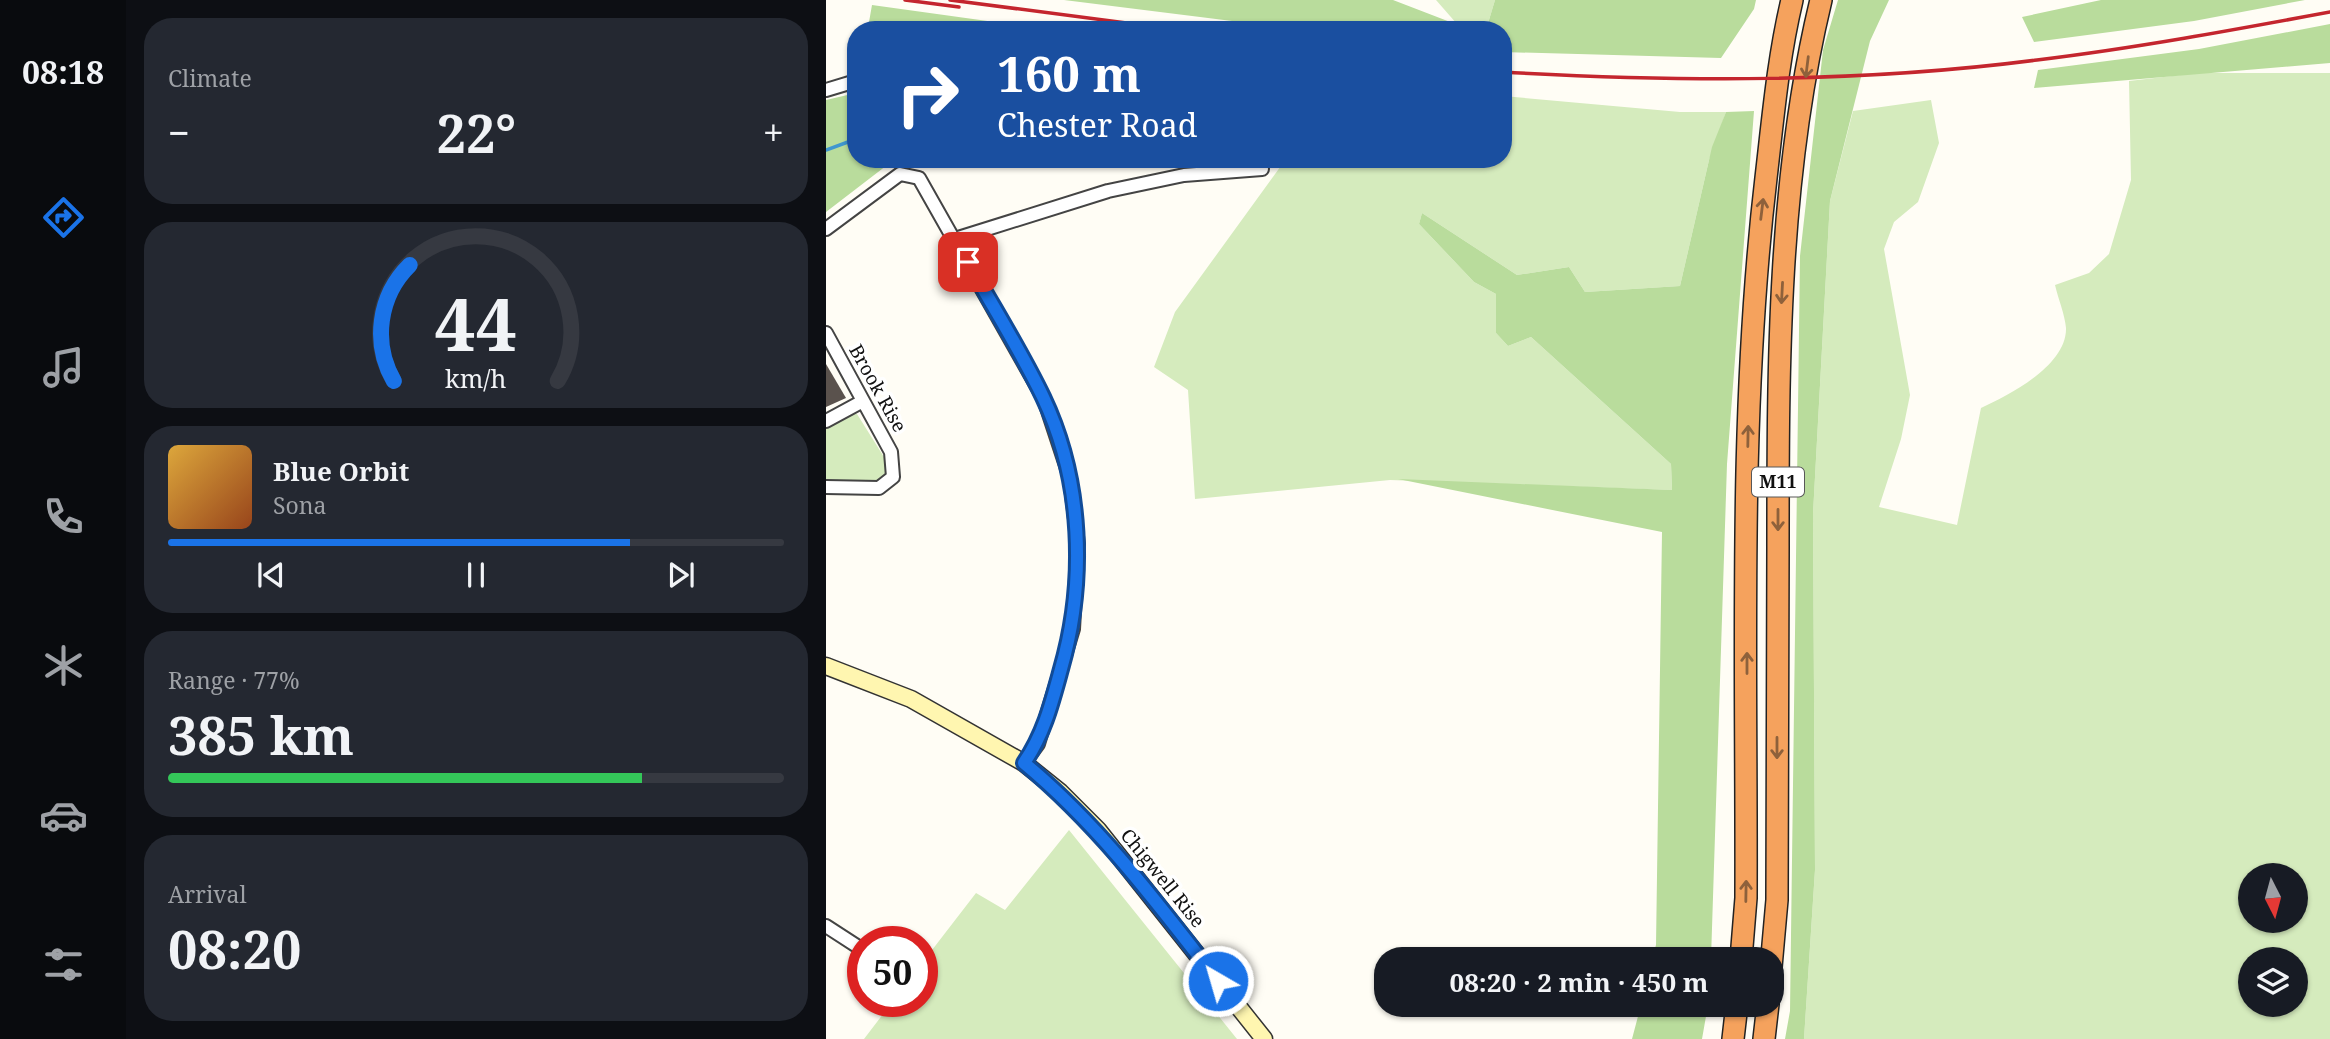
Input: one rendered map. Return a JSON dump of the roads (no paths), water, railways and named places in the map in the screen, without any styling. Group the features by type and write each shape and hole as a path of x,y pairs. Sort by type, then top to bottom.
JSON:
{"highway":[{"name":"M11","path":"1742,947 1746,898 1749,392 1761,218 1781,46 1792,0"},
{"name":"M11","path":"1773,947 1777,900 1777,391 1783,273 1785,234 1810,47 1821,0"},
{"path":"1733,1039 1736,1017"},
{"path":"1764,1039 1767,1017"}],"main road":[{"name":"Chigwell Rise","path":"826,666 911,699 1024,763 1060,792 1098,830 1264,1039"}],"street":[{"path":"826,90 847,84"},
{"path":"955,239 1108,191 1184,175 1262,169"},
{"path":"826,229 900,174 919,178 1044,399 1070,478 1078,544 1073,629 1038,744 1024,763"},
{"name":"Brook Rise","path":"826,333 891,452 893,477 880,488 826,487"},
{"path":"826,421 863,401"},
{"path":"826,926 847,940"}],"waterway":[{"path":"826,150 847,142"}],"railway":[{"path":"905,0 959,7"},
{"path":"950,0 1111,21"},
{"path":"1512,72 1704,79 1904,73 1971,68 2111,50 2330,12"}]}
